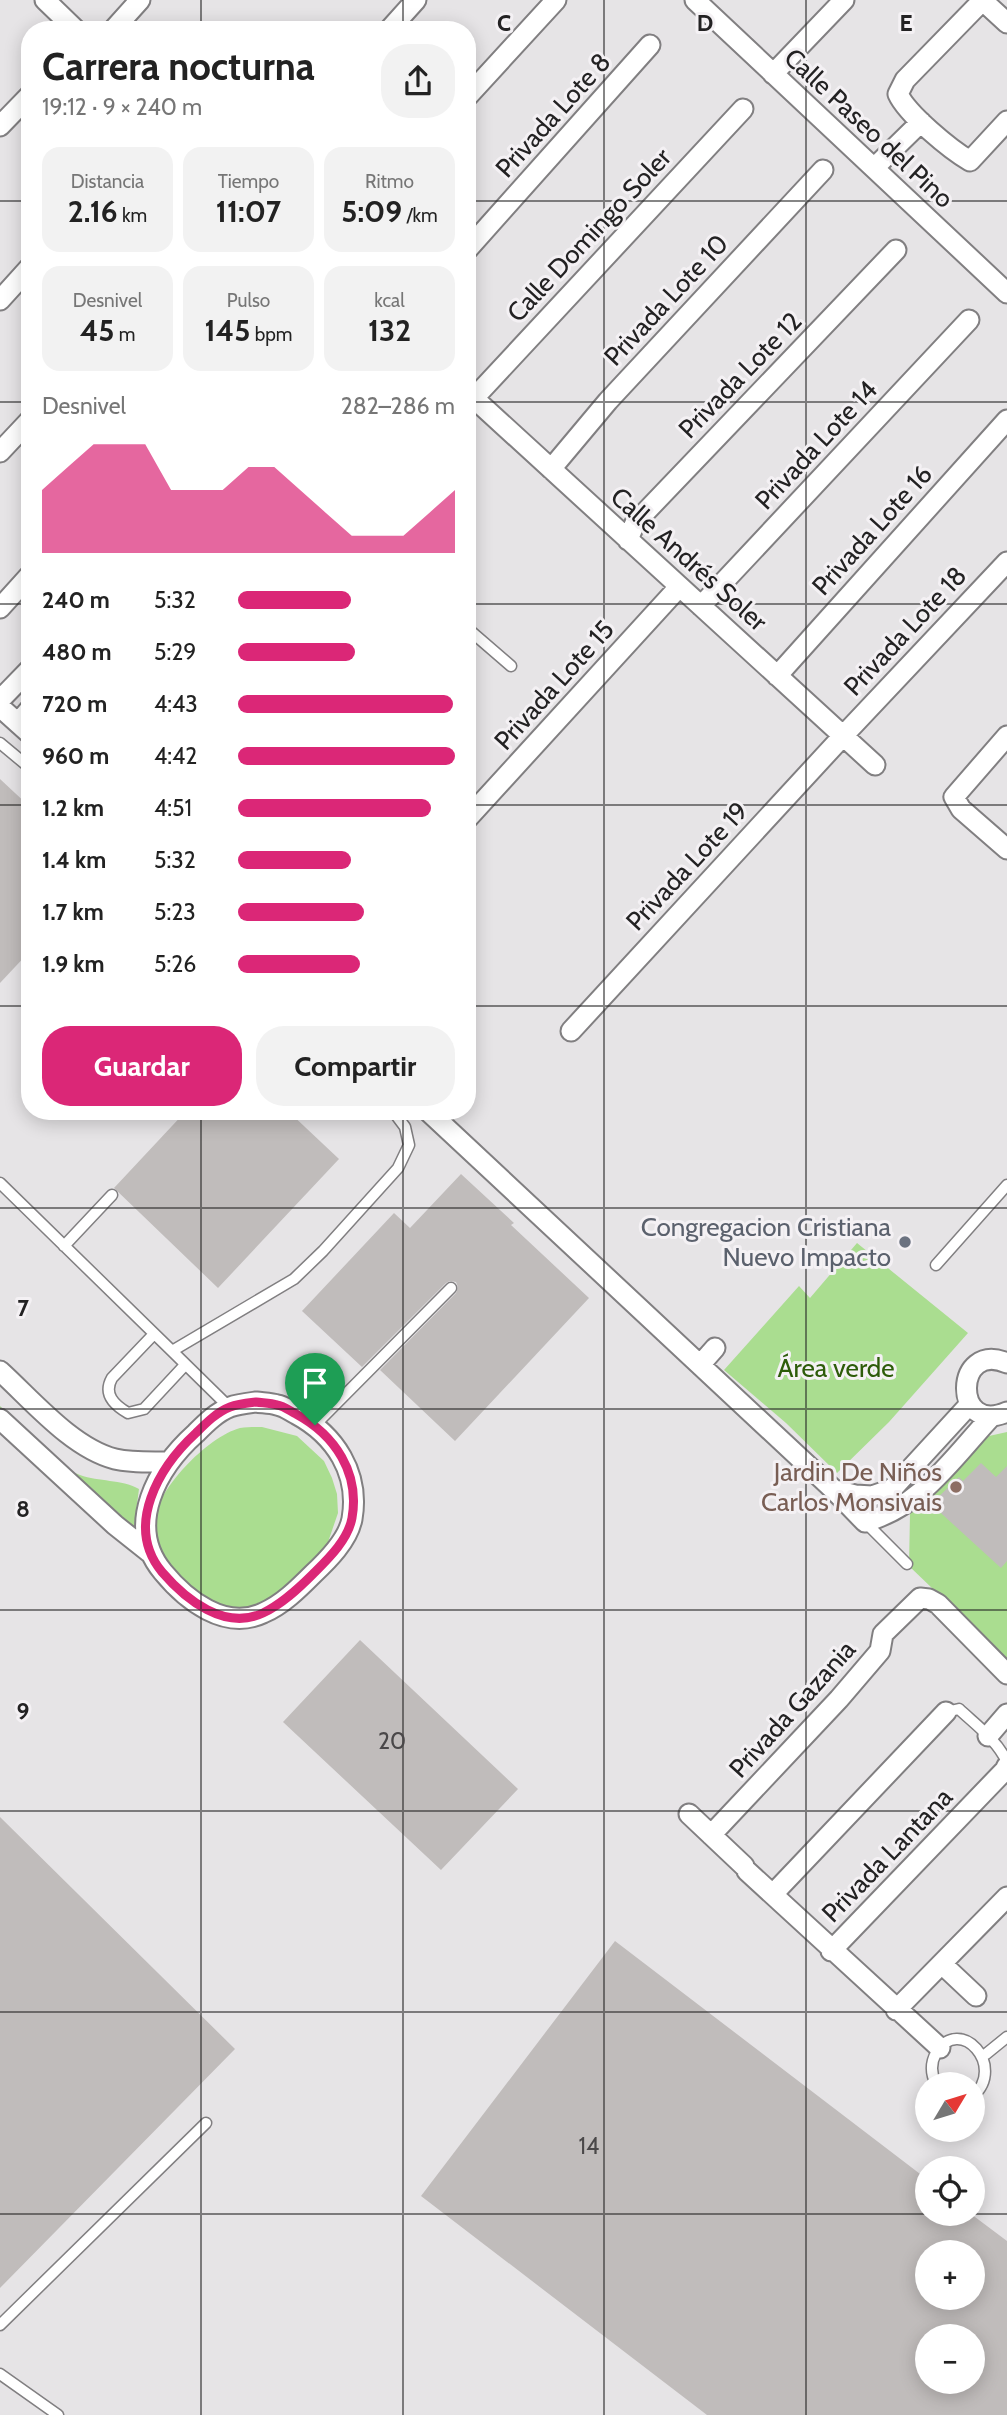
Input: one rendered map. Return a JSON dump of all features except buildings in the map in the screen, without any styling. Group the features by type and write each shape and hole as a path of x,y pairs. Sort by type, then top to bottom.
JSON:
{"street":[{"path":"45,0 67,21"},
{"path":"121,21 140,0"},
{"path":"397,21 416,0"},
{"path":"476,87 556,0"},
{"name":"Calle Paseo del Pino","path":"695,0 1007,293"},
{"path":"773,74 844,0"},
{"path":"1007,23 982,0 905,80 898,94 922,122 958,154 970,161 1007,121"},
{"name":"Privada Lote 8","path":"476,240 650,45"},
{"path":"0,126 21,104"},
{"name":"Calle Domingo Soler","path":"476,390 743,109"},
{"path":"874,168 922,122"},
{"name":"Privada Lote 10","path":"551,469 608,401 823,170"},
{"name":"Privada Lote 12","path":"628,540 635,523 896,250"},
{"path":"0,300 21,277"},
{"name":"Privada Lote 14","path":"701,606 969,320"},
{"name":"Calle Andrés Soler","path":"476,400 875,765"},
{"name":"Privada Lote 16","path":"777,676 1007,420"},
{"path":"0,452 21,430"},
{"name":"Privada Lote 18","path":"842,737 1007,562"},
{"path":"0,608 21,585"},
{"name":"Privada Lote 15","path":"476,809 679,587"},
{"path":"0,700 21,678"},
{"path":"0,707 21,719"},
{"path":"1007,736 954,797 961,809 1007,849"},
{"name":"Privada Lote 19","path":"571,1031 842,737"},
{"path":"438,1120 865,1522 897,1510 916,1498 999,1414"},
{"path":"700,1365 715,1348"},
{"path":"999,1414 976,1411 970,1404 966,1390 970,1372 983,1361 1005,1358"},
{"path":"0,1371 64,1430 92,1450 114,1459 169,1462"},
{"path":"0,1419 115,1525 149,1552 162,1571 193,1602 217,1615 239,1619 262,1614 290,1596 342,1542 352,1521 354,1493 347,1465 315,1425 278,1405 256,1402 230,1407 212,1418 169,1462 155,1486 145,1524 149,1552"},
{"path":"834,1490 872,1496 892,1489 970,1404"},
{"name":"Privada Gazania","path":"711,1835 839,1699 880,1651 883,1634 920,1598 938,1604 1007,1674"},
{"name":"Privada Lantana","path":"773,1894 946,1712"},
{"path":"988,1736 1007,1714"},
{"name":"Privada Lantana","path":"711,1835 831,1951 1005,1770 1007,1764"},
{"path":"689,1814 711,1835"},
{"path":"896,2010 1005,1904"},
{"path":"831,1951 940,2048"},
{"path":"943,1964 976,1996"}],"lane":[{"path":"476,636 511,666"},
{"path":"0,743 21,760"},
{"path":"173,1351 294,1279 332,1241 398,1168 409,1145 405,1128 399,1120"},
{"path":"0,1183 230,1407"},
{"path":"936,1265 1007,1185"},
{"path":"64,1246 112,1195"},
{"path":"315,1425 451,1288"},
{"path":"154,1334 112,1378 108,1386 109,1396 118,1407 128,1413 144,1409 185,1364"},
{"path":"865,1522 907,1564"},
{"name":"Privada Lantana","path":"946,1712 959,1709 988,1736 1001,1751 1007,1764"},
{"path":"986,2054 1007,2037"},
{"path":"933,2072 933,2059 940,2048 946,2043 963,2039 980,2047 986,2054 990,2073 985,2083"},
{"path":"0,2325 206,2123"},
{"path":"0,2374 58,2415"}],"green space":[{"name":"Área verde","path":"857,1243 968,1333 889,1422 837,1473 786,1423 724,1370 799,1286 810,1298"},
{"path":"0,1406 37,1444 69,1470 139,1489 133,1534 0,1423"},
{"path":"262,1427 297,1436 324,1461 337,1494 338,1513 326,1548 293,1586 253,1610 219,1610 165,1576 153,1528 155,1514 171,1483 212,1442 240,1428"},
{"path":"1007,1432 1007,1660 909,1566 910,1514 989,1436"}],"place":[{"name":"Congregacion Cristiana Nuevo Impacto","path":"905,1242"},
{"name":"Jardin De Niños Carlos Monsivais","path":"956,1487"}],"route":[{"path":"256,1402 278,1405 315,1425 347,1465 354,1493 352,1521 342,1542 290,1596 262,1614 239,1619 217,1615 193,1602 172,1583 149,1552 145,1524 149,1503 169,1462 212,1418 230,1407 256,1402"}]}
